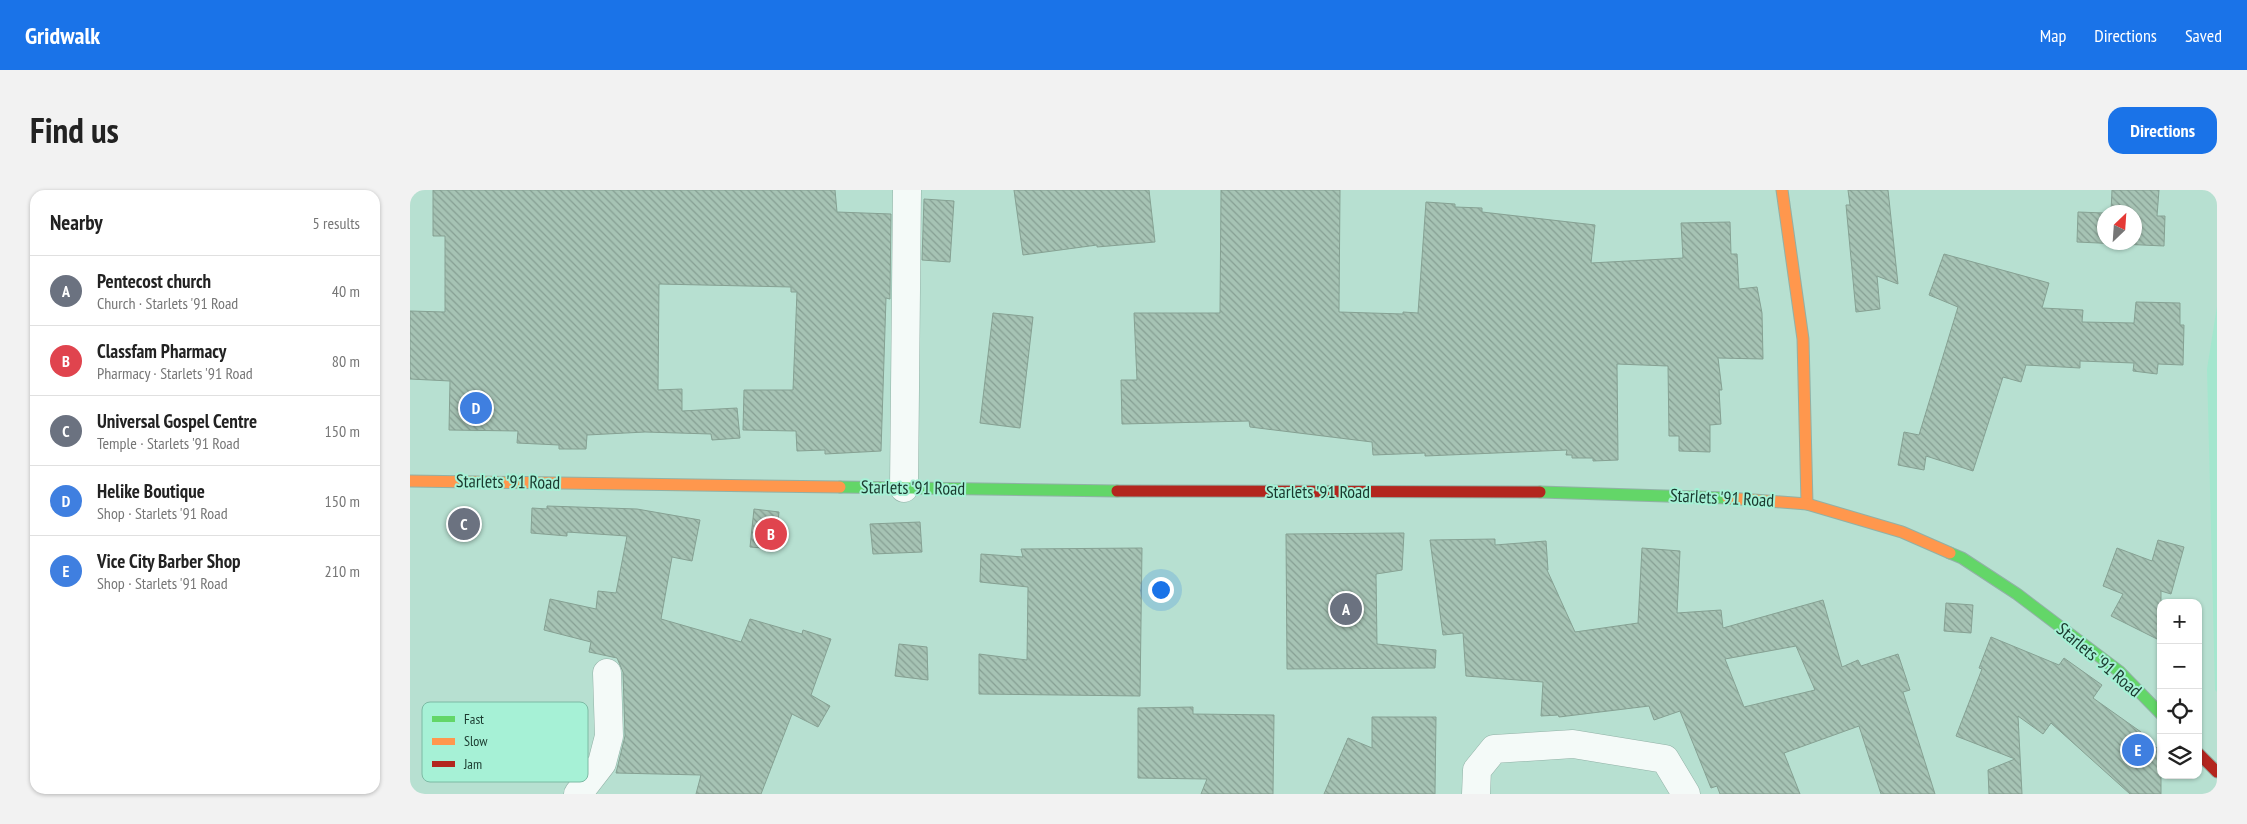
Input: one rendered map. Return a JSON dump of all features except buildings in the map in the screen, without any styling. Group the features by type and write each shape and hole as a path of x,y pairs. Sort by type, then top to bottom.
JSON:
{"street":[{"path":"904,488 907,190"},
{"path":"1782,190 1804,339 1808,504"},
{"name":"Starlets '91 Road","path":"410,481 1211,492 1490,491 1694,496 1808,504 1902,532 1962,558 2017,594 2120,672 2157,710"},
{"path":"588,781 602,763 609,736 607,673"},
{"path":"1476,794 1476,770 1494,749 1574,744 1665,759 1686,794"},
{"path":"2202,757 2217,772"},
{"path":"578,794 587,782"}],"shaded area":[{"path":"2217,306 2217,692 2215,690 2207,369"}],"traffic: fast":[{"path":"840,487 1117,491"},
{"path":"1540,492 1728,498"},
{"path":"1950,553 1962,558 2017,594 2120,672 2157,710"}],"traffic: slow":[{"path":"1782,190 1803,339 1807,504"},
{"path":"410,481 840,487"},
{"path":"1728,498 1807,504 1902,532 1950,553"}],"traffic: jam":[{"path":"1117,491 1540,492"},
{"path":"2202,757 2217,772"}],"place":[{"name":"Helike Boutique","path":"476,408"},
{"name":"Universal Gospel Centre","path":"464,524"},
{"name":"Classfam Pharmacy","path":"771,534"},
{"name":"Pentecost church","path":"1346,609"},
{"name":"Vice City Barber Shop","path":"2138,750"}]}
